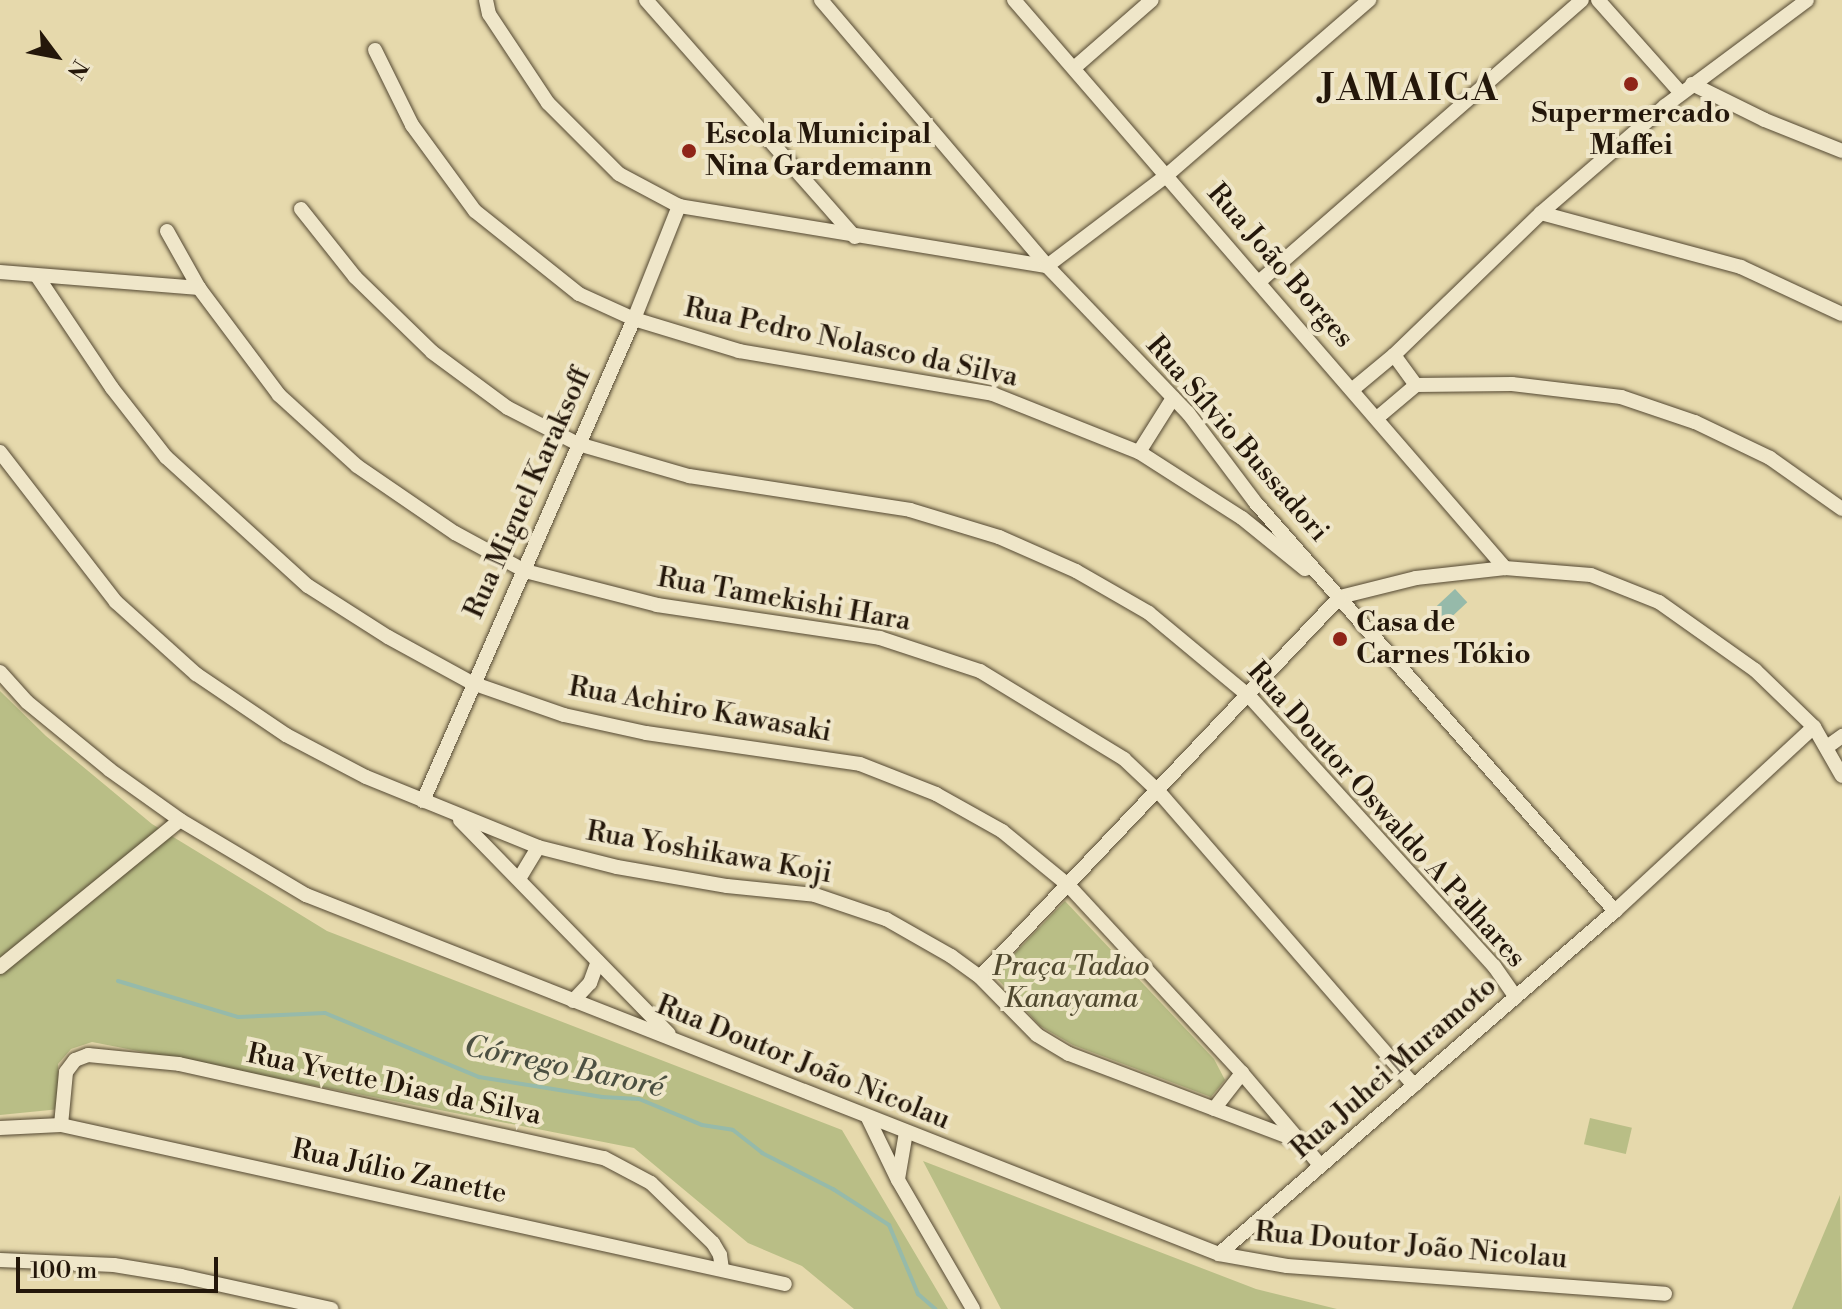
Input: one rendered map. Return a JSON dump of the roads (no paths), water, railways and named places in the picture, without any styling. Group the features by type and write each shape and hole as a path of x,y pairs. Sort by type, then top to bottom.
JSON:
{"street":[{"path":"486,0 489,14 548,103 619,174 679,206 1047,266 1166,176 1369,0"},
{"path":"646,0 855,237"},
{"name":"Rua Sílvio Bussadori","path":"821,0 1047,266 1173,398 1255,502 1615,911"},
{"name":"Rua João Borges","path":"1014,0 1505,568"},
{"path":"1074,68 1152,0"},
{"path":"1260,281 1582,0"},
{"path":"1598,0 1687,88 1842,151"},
{"path":"1353,389 1394,355 1541,213 1687,88 1807,0"},
{"name":"Rua Pedro Nolasco da Silva","path":"375,50 412,125 475,211 579,294 634,319 739,351 993,394 1139,452 1242,518 1340,597"},
{"name":"Rua Miguel Karaksoff","path":"423,801 472,683 525,571 634,319 679,206"},
{"name":"Rua Doutor Oswaldo A Palhares","path":"301,209 355,277 432,352 508,408 578,444 689,476 866,501 999,537 1076,571 1149,613 1249,696 1494,966 1516,997"},
{"path":"1541,213 1741,267 1842,314"},
{"name":"Rua Tamekishi Hara","path":"167,231 199,288 279,395 357,466 455,533 525,571 657,605 880,638 980,671 1124,759 1158,791 1414,1085"},
{"path":"0,272 199,288"},
{"name":"Rua Achiro Kawasaki","path":"37,276 112,388 166,457 230,519 308,586 388,637 472,683 564,715 646,733 860,764 936,794 1002,831 1068,885 1242,1073 1320,1165"},
{"path":"1394,355 1416,385"},
{"path":"1377,418 1416,385 1512,384 1621,397 1695,422 1770,458 1842,509"},
{"path":"1139,452 1173,398"},
{"name":"Rua Yoshikawa Koji","path":"0,452 116,602 196,674 286,735 366,777 538,847 617,867 727,886 815,895 886,919 951,956 980,977 1037,1035 1069,1054 1297,1140"},
{"path":"1242,518 1255,502"},
{"path":"980,977 1340,597 1416,578 1505,568 1591,575 1659,602 1755,670 1814,727 1842,776"},
{"name":"Rua Doutor João Nicolau","path":"0,672 71,740 180,820 306,895 1219,1254 1287,1266 1665,1294"},
{"name":"Rua Juhei Muramoto","path":"1219,1254 1615,911 1814,727"},
{"path":"1827,747 1842,736"},
{"path":"454,814 674,1039"},
{"path":"0,967 180,820"},
{"path":"519,879 538,847"},
{"path":"573,1001 590,983 598,961"},
{"name":"Rua Yvette Dias da Silva","path":"61,1125 66,1072 75,1060 88,1055 194,1068 604,1158 629,1168 651,1183 713,1243 720,1255 722,1269"},
{"path":"1214,1109 1242,1073"},
{"path":"868,1118 898,1180 973,1309"},
{"name":"Rua Júlio Zanette","path":"0,1128 61,1125 785,1284"},
{"path":"898,1180 906,1132"},
{"path":"0,1260 114,1265 181,1276 331,1309"}],"waterway":[{"name":"Córrego Baroré","path":"118,981 238,1017 325,1013 479,1077 602,1097 639,1099 702,1125 733,1130 762,1153 833,1189 889,1225 918,1294 935,1309"}],"place":[{"name":"Supermercado Maffei","path":"1631,84"},
{"name":"Escola Municipal Nina Gardemann","path":"689,151"},
{"name":"Casa de Carnes Tókio","path":"1340,639"}],"district":[{"name":"JAMAICA","path":"1410,90"}],"park label":[{"name":"Praça Tadao Kanayama","path":"1071,983"}]}
